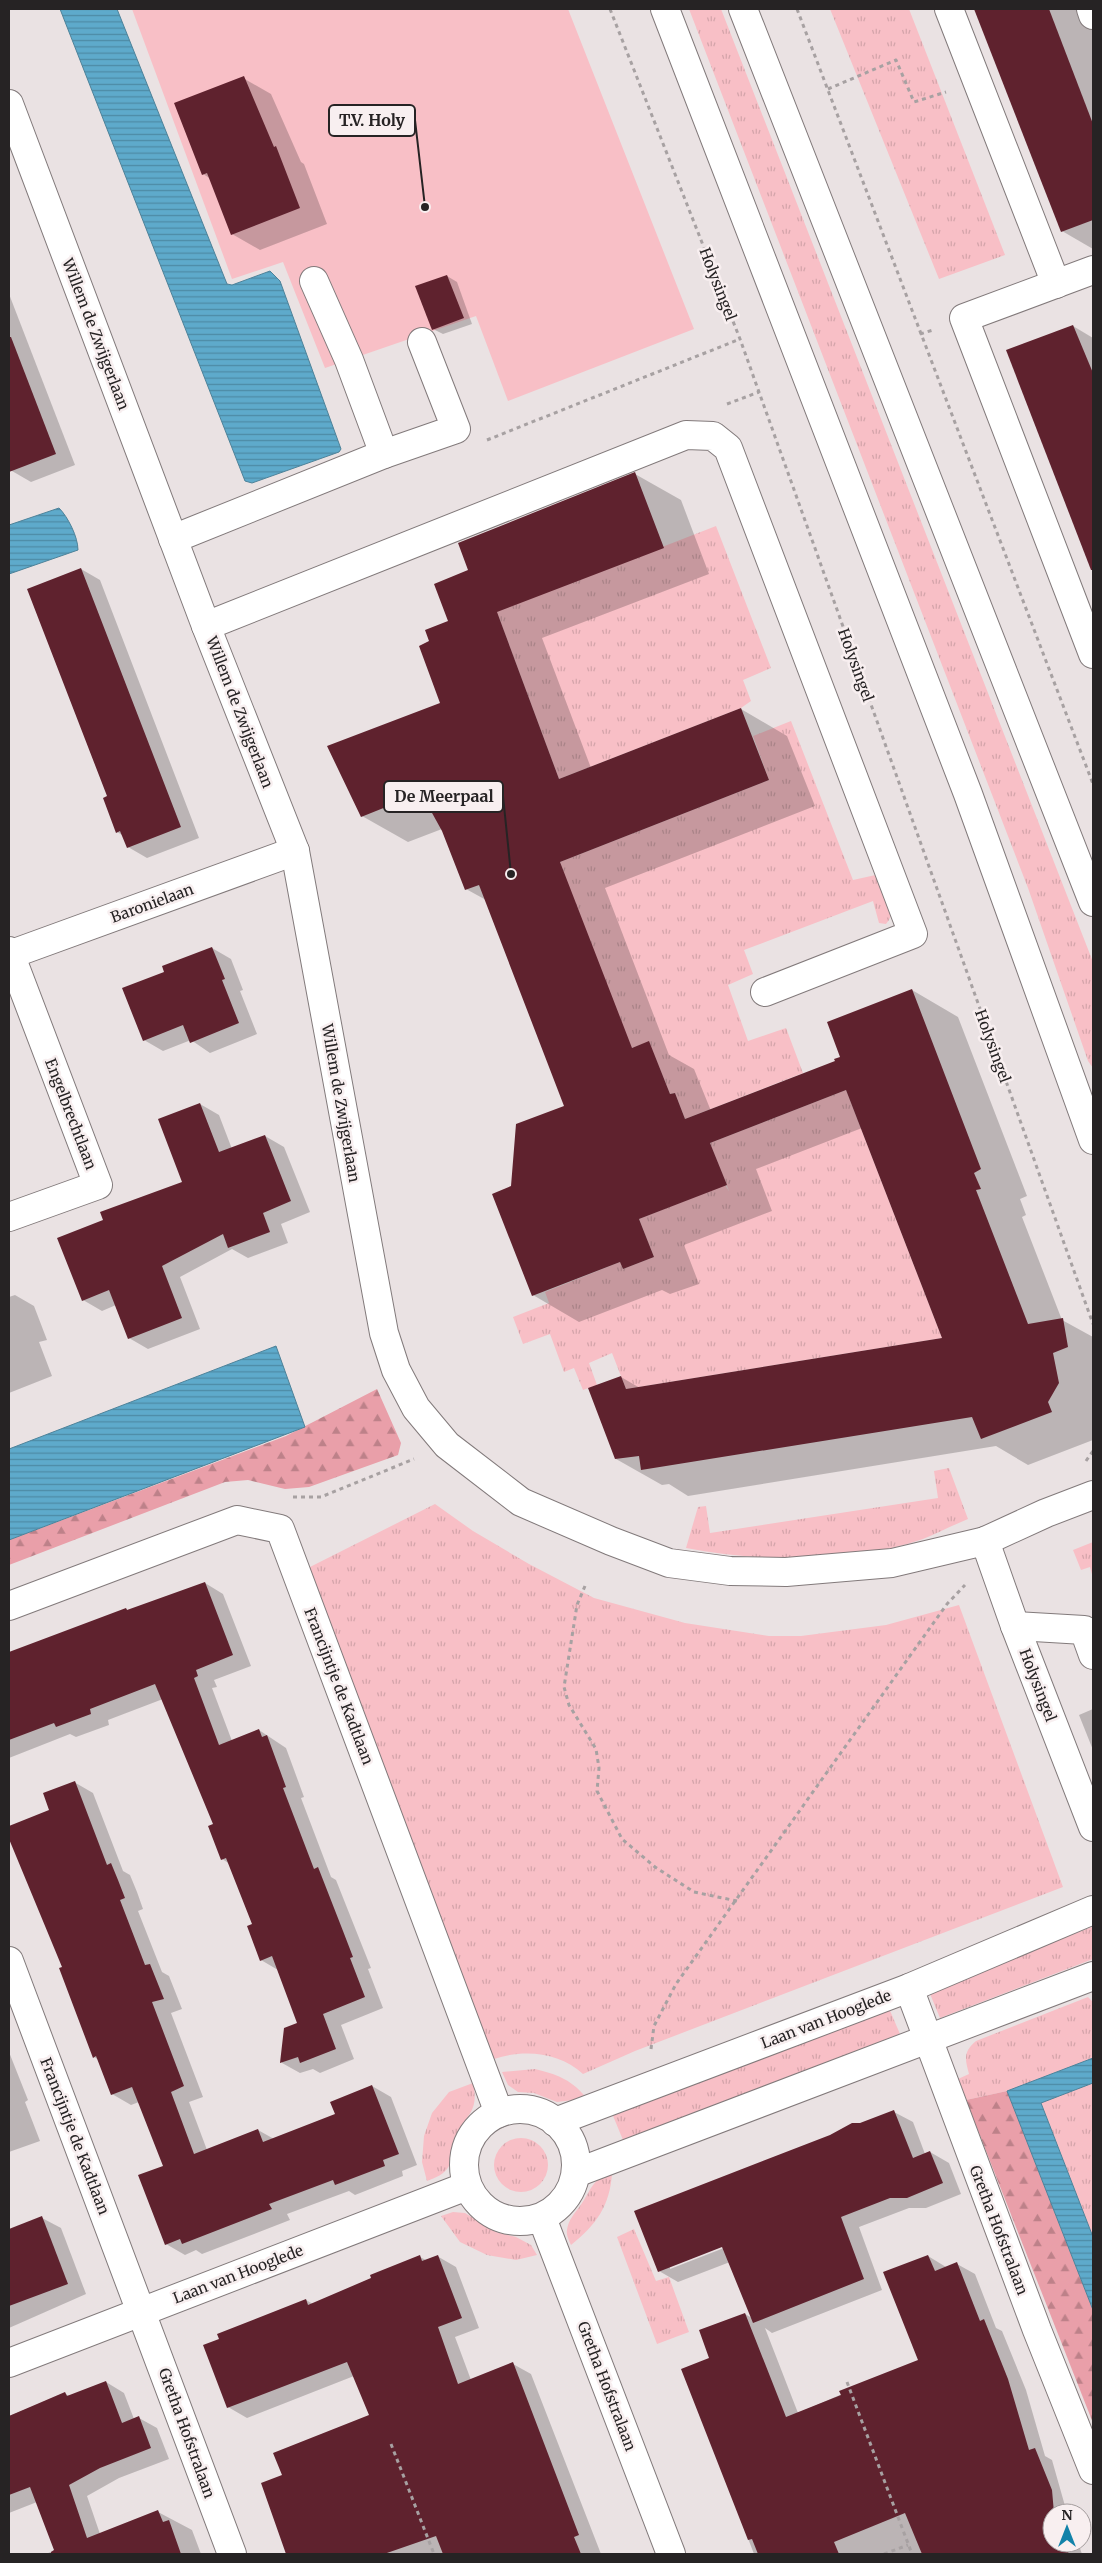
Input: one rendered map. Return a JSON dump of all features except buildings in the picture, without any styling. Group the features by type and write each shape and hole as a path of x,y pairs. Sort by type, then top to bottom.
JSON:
{"street":[{"path":"665,9 968,794 1093,1140"},
{"path":"743,9 1093,902"},
{"path":"949,9 1056,284"},
{"path":"1091,9 1093,15"},
{"name":"Willem de Zwijgerlaan","path":"9,104 206,626 295,851 384,1333 396,1370 416,1408 447,1445 521,1502 610,1542 669,1563 730,1571 786,1572 892,1563 988,1549 1046,1513 1093,1495"},
{"path":"1092,273 1056,284 964,318 1093,654"},
{"path":"314,281 349,360 384,454"},
{"path":"174,539 384,454 456,428 422,342"},
{"path":"206,626 686,435 713,436 728,448 913,934 764,992"},
{"name":"Baronielaan","path":"9,954 295,851"},
{"name":"Engelbrechtlaan","path":"9,954 98,1185 9,1217"},
{"name":"Francijntje de Kadtlaan","path":"9,1606 237,1520 280,1529 499,2113"},
{"name":"Holysingel","path":"988,1549 1015,1626 1092,1820"},
{"path":"1015,1626 1084,1630 1093,1655"},
{"name":"Laan van Hooglede","path":"556,2122 909,1988 1093,1910"},
{"name":"Francijntje de Kadtlaan","path":"9,1961 142,2312"},
{"path":"576,2173 1093,1976"},
{"name":"Gretha Hofstralaan","path":"909,1988 1036,2330 1093,2470"},
{"path":"514,2109 529,2109 543,2114 556,2122 564,2129 574,2150 576,2173 572,2187 565,2200 542,2218 527,2222 512,2222 498,2218 474,2200 463,2172 464,2157 468,2143 475,2130 486,2120 499,2113 514,2109"},
{"name":"Laan van Hooglede","path":"9,2363 467,2186"},
{"name":"Gretha Hofstralaan","path":"542,2218 671,2554"},
{"name":"Gretha Hofstralaan","path":"142,2312 232,2554"}],"path":[{"name":"Holysingel","path":"610,9 740,339 1093,1324"},
{"path":"797,9 1093,784"},
{"path":"828,88 896,60 914,102 978,83"},
{"path":"456,428 468,448 740,339"},
{"path":"645,2087 654,2026 676,1984 988,1549"},
{"path":"585,1586 577,1605 564,1687 569,1705 596,1749 599,1768 598,1791 622,1839 655,1867 694,1892 737,1901"},
{"path":"847,2382 912,2554"},
{"path":"391,2444 434,2554"},
{"path":"884,2554 908,2545"}],"green space":[{"path":"132,9 568,9 694,329 508,401 476,316 325,368 283,262 232,279"},
{"path":"689,9 721,9 1093,962 1093,1068 1088,1061 1028,888"},
{"path":"830,9 909,9 1005,255 939,279"},
{"path":"716,526 771,668 743,680 751,701 741,708 559,779 498,615 485,616"},
{"path":"791,721 853,880 880,874 892,905 892,912 886,924 879,923 873,901 744,950 753,974 728,985 748,1041 786,1028 803,1073 685,1119 675,1093 670,1094 649,1042 620,1052 560,862 769,780 753,736"},
{"path":"846,1090 942,1338 626,1389 612,1353 589,1363 597,1385 583,1390 574,1368 564,1372 550,1334 523,1344 513,1317 549,1303 545,1292 620,1262 623,1269 654,1257 639,1219 725,1185 729,1191 710,1143"},
{"path":"377,1389 401,1443 398,1455 309,1487 285,1489 248,1480 225,1482 9,1565 9,1540 286,1436"},
{"path":"949,1468 968,1519 923,1539 866,1553 836,1557 775,1558 714,1553 686,1548 698,1507 706,1506 710,1533 938,1498 934,1471"},
{"path":"435,1504 473,1531 529,1564 594,1598 685,1623 769,1636 801,1636 886,1625 959,1605 1063,1887 635,2051 583,2074 563,2061 541,2054 517,2054 494,2059 306,1569"},
{"path":"1093,1542 1093,1578 1090,1567 1081,1570 1073,1550"},
{"path":"1092,1927 1093,1959 940,2018 928,1989"},
{"path":"1088,1997 1093,2002 1093,2058 1007,2091 966,2100 958,2079 969,2074 966,2056 976,2041"},
{"path":"888,2006 900,2034 623,2140 611,2111"},
{"path":"535,2069 562,2078 584,2095 573,2100 557,2102 534,2093 518,2092 508,2085 502,2072"},
{"path":"473,2083 475,2093 473,2108 454,2139 449,2166 442,2173 427,2181 422,2162 424,2136 432,2113 449,2092"},
{"path":"1093,2083 1093,2237 1041,2102"},
{"path":"1007,2091 1093,2310 1093,2423 966,2100"},
{"path":"516,2138 526,2138 536,2142 544,2150 548,2165 544,2180 536,2188 526,2192 516,2192 506,2188 498,2180 494,2170 494,2160 498,2150 506,2142"},
{"path":"612,2173 611,2185 600,2214 588,2230 571,2245 567,2232 570,2220 595,2182"},
{"path":"453,2212 465,2213 496,2232 516,2237 531,2245 537,2255 516,2260 487,2255 460,2242 441,2216"},
{"path":"634,2229 656,2281 669,2277 689,2332 657,2344 617,2237"}],"water":[{"path":"60,9 117,9 227,284 232,285 270,271 280,281 341,449 339,452 252,483 245,481"},
{"path":"59,508 72,528 78,550 9,574 9,525"},
{"path":"276,1346 305,1427 9,1540 9,1449"},
{"path":"1093,2058 1093,2083 1041,2103 1093,2237 1093,2310 1007,2091"}],"place":[{"name":"T.V. Holy","path":"425,207"},
{"name":"De Meerpaal","path":"511,874"}]}
